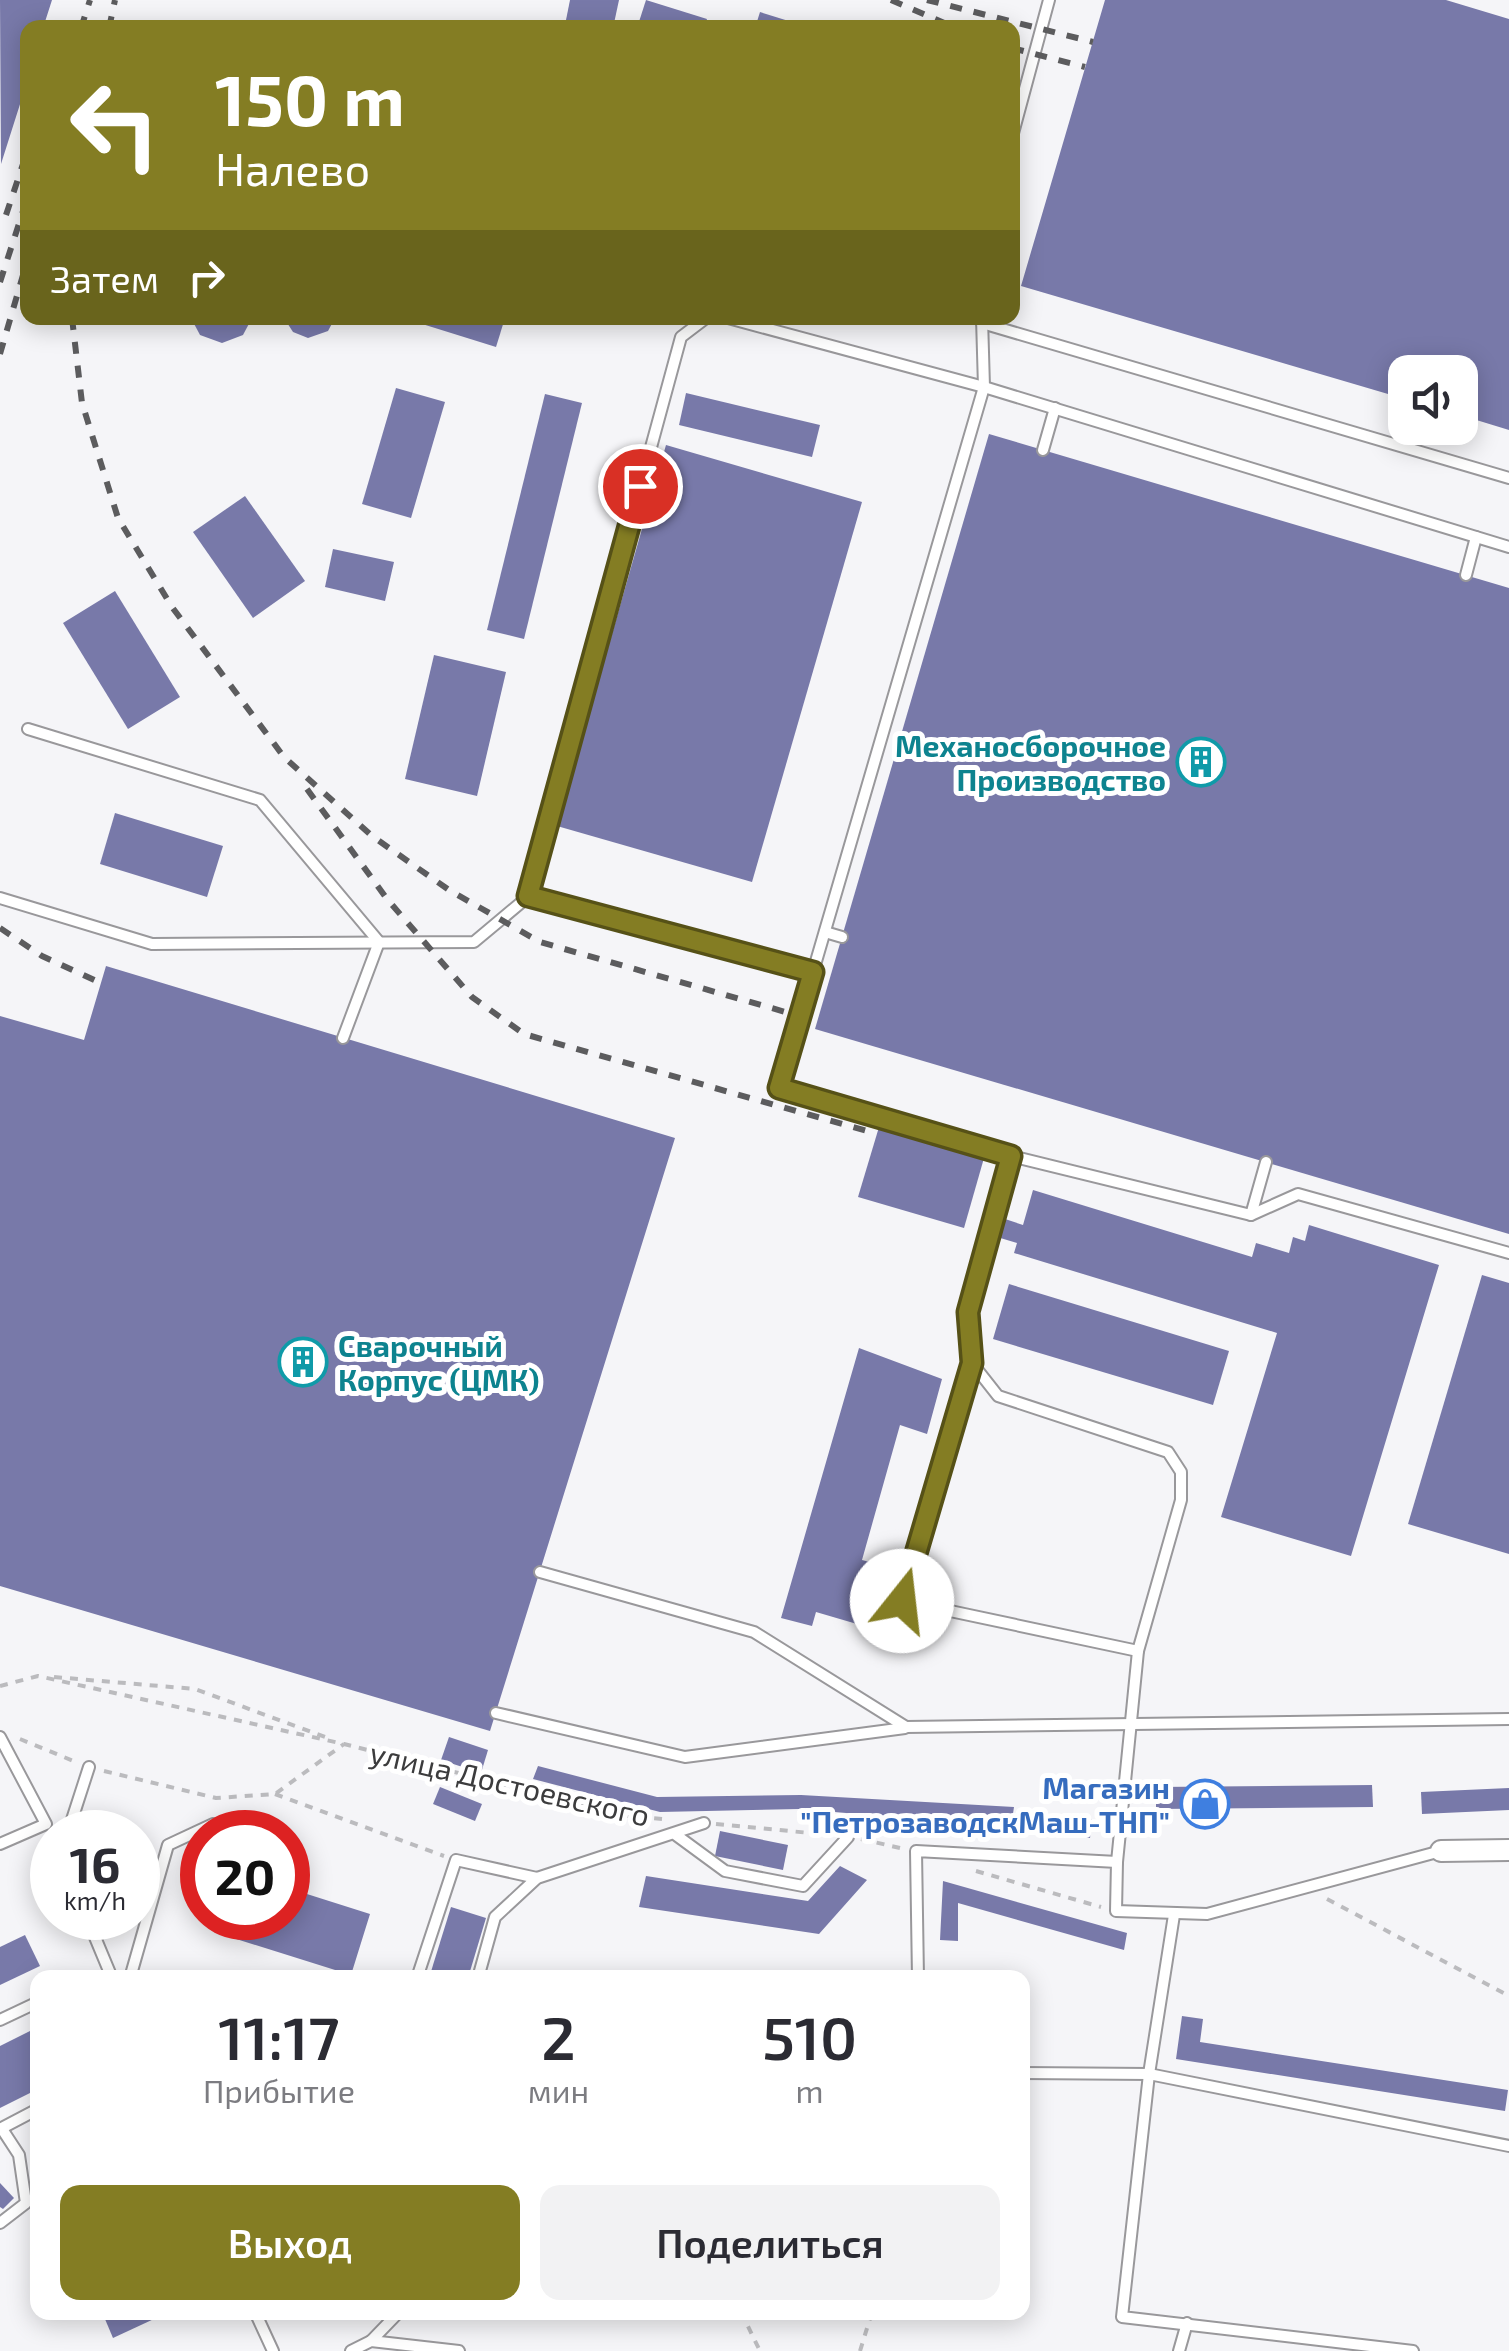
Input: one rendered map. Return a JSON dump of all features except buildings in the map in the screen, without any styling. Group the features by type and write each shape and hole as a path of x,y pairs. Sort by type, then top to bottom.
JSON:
{"street":[{"path":"1441,1851 1509,1850"}],"lane":[{"path":"1020,107 1048,0"},
{"path":"0,898 152,944 474,942 528,896 681,337 697,325"},
{"path":"754,325 984,387 1509,548"},
{"path":"982,325 984,387 779,1088 1011,1156 1250,1215 1298,1194 1509,1253"},
{"path":"999,325 1509,478"},
{"path":"1043,450 1055,408"},
{"path":"1466,575 1476,538"},
{"path":"28,729 260,800 379,942"},
{"path":"528,896 813,972"},
{"path":"825,932 842,937"},
{"path":"343,1038 379,942"},
{"path":"1011,1156 968,1312 972,1363 902,1601 1138,1652"},
{"path":"1250,1215 1266,1162"},
{"path":"972,1363 998,1396 1168,1452 1181,1472 1181,1500 1138,1652 1133,1726 1120,1802 1116,1912 1207,1914 1300,1885 1441,1851"},
{"path":"540,1572 754,1632 906,1728"},
{"path":"496,1713 685,1757 906,1728 1509,1719"},
{"path":"0,1738 39,1810"},
{"path":"75,1810 88,1767"},
{"path":"480,1970 495,1917 538,1878 704,1823"},
{"path":"0,1844 30,1831"},
{"path":"676,1835 726,1871 803,1886 848,1837"},
{"path":"132,1970 168,1845 180,1839"},
{"path":"918,1970 916,1851 1117,1862"},
{"path":"420,1970 456,1860 538,1878"},
{"path":"1174,1915 1149,2074 1122,2317 1413,2351"},
{"path":"96,1940 109,1970"},
{"path":"0,2020 30,2006"},
{"path":"1030,2073 1149,2074 1509,2146"},
{"path":"0,2223 26,2203 20,2155 1,2129 30,2114"},
{"path":"259,2320 273,2351"},
{"path":"352,2351 390,2320"},
{"path":"1179,2351 1187,2323"},
{"path":"370,2340 459,2351"}],"path":[{"path":"0,1686 38,1676 194,1690 344,1744"},
{"path":"38,1676 344,1744"},
{"path":"18,1738 88,1767 216,1798 275,1794 456,1860"},
{"name":"улица Достоевского","path":"275,1794 344,1744 628,1816 666,1820"},
{"path":"704,1823 848,1837 916,1851"},
{"path":"964,1867 1116,1912"},
{"path":"1300,1885 1509,1996"},
{"path":"745,2320 760,2351"},
{"path":"860,2351 870,2320"}],"railway":[{"path":"84,20 90,0"},
{"path":"111,20 115,0"},
{"path":"891,0 937,20"},
{"path":"927,0 1006,20"},
{"path":"1020,24 1093,42"},
{"path":"1020,50 1085,67"},
{"path":"6,215 20,173"},
{"path":"0,282 20,221"},
{"path":"0,354 20,285"},
{"path":"73,325 82,403 118,518 172,607 284,757 372,836 449,890 540,942 817,1021"},
{"path":"307,789 387,899 472,997 524,1034 867,1131"},
{"path":"0,928 42,956 101,983"}],"place":[{"name":"Механосборочное Производство","path":"1201,762"},
{"name":"Сварочный Корпус (ЦМК)","path":"303,1362"},
{"name":"Магазин \"ПетрозаводскМаш-ТНП\"","path":"1205,1804"}],"route":[{"path":"640,486 528,896 813,972 779,1088 1011,1156 968,1312 972,1363 902,1601"}]}
